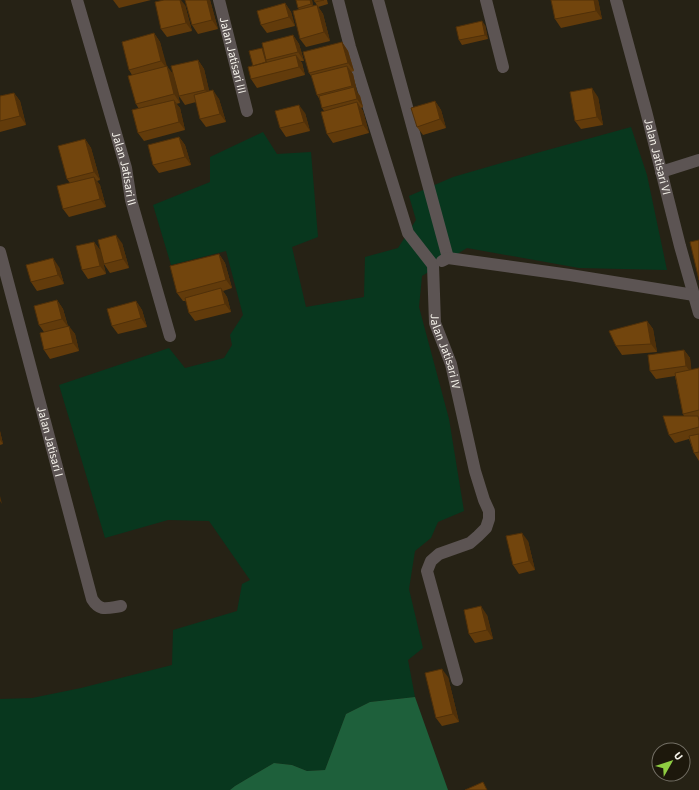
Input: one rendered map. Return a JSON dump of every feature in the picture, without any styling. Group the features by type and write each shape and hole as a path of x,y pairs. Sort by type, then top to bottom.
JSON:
{"street":[{"name":"Jalan Jatisari II","path":"78,0 126,168 131,200 170,336"},
{"name":"Jalan Jatisari III","path":"219,0 247,111"},
{"path":"338,0 350,47 408,233 433,265 448,258 694,294"},
{"path":"378,0 448,258"},
{"path":"486,0 503,67"},
{"name":"Jalan Jatisari VI","path":"616,0 680,246 699,312"},
{"path":"661,172 699,160"},
{"path":"680,246 692,243"},
{"name":"Jalan Jatisari I","path":"0,252 92,599 96,605 103,609 120,606"},
{"name":"Jalan Jatisari IV","path":"433,265 435,322 451,364 475,471 488,511 489,519 486,528 470,543 439,554 431,561 427,571 457,680"}],"green space":[{"path":"631,127 647,175 667,270 579,268 467,248 422,276 419,307 449,419 464,511 438,522 431,538 415,551 409,589 423,648 408,660 415,697 370,702 346,714 325,770 307,771 292,765 274,763 230,790 0,790 0,699 32,698 81,688 172,665 173,630 237,611 242,584 250,580 209,521 168,520 105,538 59,385 169,348 185,368 224,358 232,345 230,335 243,315 226,251 171,265 153,205 210,182 210,157 263,132 277,154 311,152 318,237 292,247 306,307 364,297 365,257 398,248 416,220 409,196 453,177"},
{"path":"415,697 448,790 230,790 274,763 292,765 307,771 325,770 346,714 370,702"}],"building":[{"path":"164,0 180,0 186,23 161,29 155,2"},
{"path":"185,0 207,0 212,20 192,25"},
{"path":"296,0 310,0 311,4 298,8"},
{"path":"551,0 594,0 596,11 555,19"},
{"path":"285,3 289,17 261,25 257,11"},
{"path":"317,5 324,32 300,39 293,11"},
{"path":"482,21 485,35 459,40 456,27"},
{"path":"154,33 161,61 129,70 122,42"},
{"path":"293,35 298,52 266,60 262,43"},
{"path":"342,42 348,63 309,73 303,52"},
{"path":"262,48 266,62 253,66 249,51"},
{"path":"296,55 299,67 251,79 248,67"},
{"path":"198,60 205,90 179,96 171,66"},
{"path":"167,66 174,94 136,104 128,76"},
{"path":"347,66 352,86 317,95 311,75"},
{"path":"354,87 357,99 322,108 319,96"},
{"path":"592,88 597,117 575,121 570,92"},
{"path":"213,90 220,114 200,119 194,95"},
{"path":"14,93 20,116 0,121 0,96"},
{"path":"174,100 179,122 138,133 132,110"},
{"path":"435,101 440,119 417,127 411,108"},
{"path":"357,102 363,125 327,134 321,112"},
{"path":"299,105 304,122 280,128 275,111"},
{"path":"179,137 185,157 153,165 148,145"},
{"path":"85,139 94,172 67,179 58,146"},
{"path":"94,177 100,199 63,209 57,186"},
{"path":"116,235 123,259 104,264 98,240"},
{"path":"699,240 699,280 690,242"},
{"path":"94,242 100,266 82,270 76,246"},
{"path":"219,254 226,280 177,293 170,266"},
{"path":"53,258 58,275 31,282 26,265"},
{"path":"221,288 225,304 189,313 185,298"},
{"path":"57,300 62,319 39,325 34,306"},
{"path":"136,301 141,318 112,326 107,309"},
{"path":"647,321 651,344 616,346 609,331"},
{"path":"69,326 73,343 44,350 40,333"},
{"path":"684,350 686,366 650,371 648,355"},
{"path":"699,368 699,410 683,414 675,373"},
{"path":"663,416 698,416 699,427 669,435"},
{"path":"699,434 699,452 694,453 689,436"},
{"path":"522,533 529,561 513,565 506,536"},
{"path":"481,606 487,630 469,634 464,610"},
{"path":"442,669 453,714 436,718 425,673"},
{"path":"483,782 487,790 465,790"}]}
